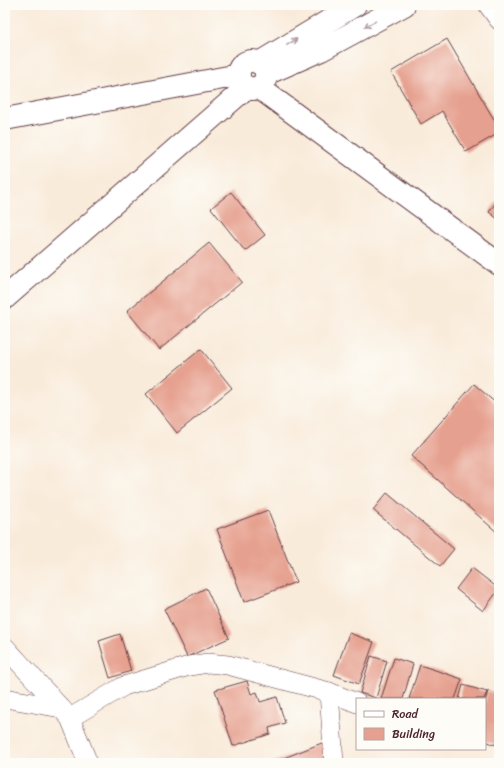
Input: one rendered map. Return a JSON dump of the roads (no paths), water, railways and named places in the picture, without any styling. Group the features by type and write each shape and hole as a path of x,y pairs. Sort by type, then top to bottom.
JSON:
{"main road":[{"path":"5,119 256,78 321,50 404,5"},
{"path":"5,298 256,78 344,8"},
{"path":"256,78 499,246"},
{"path":"256,78 499,264"}],"street":[{"path":"488,5 499,20"},
{"path":"5,647 65,713 88,763"},
{"path":"5,698 65,713 124,686 189,666 208,663 228,665 329,692 356,703"},
{"path":"329,692 334,763"}]}
